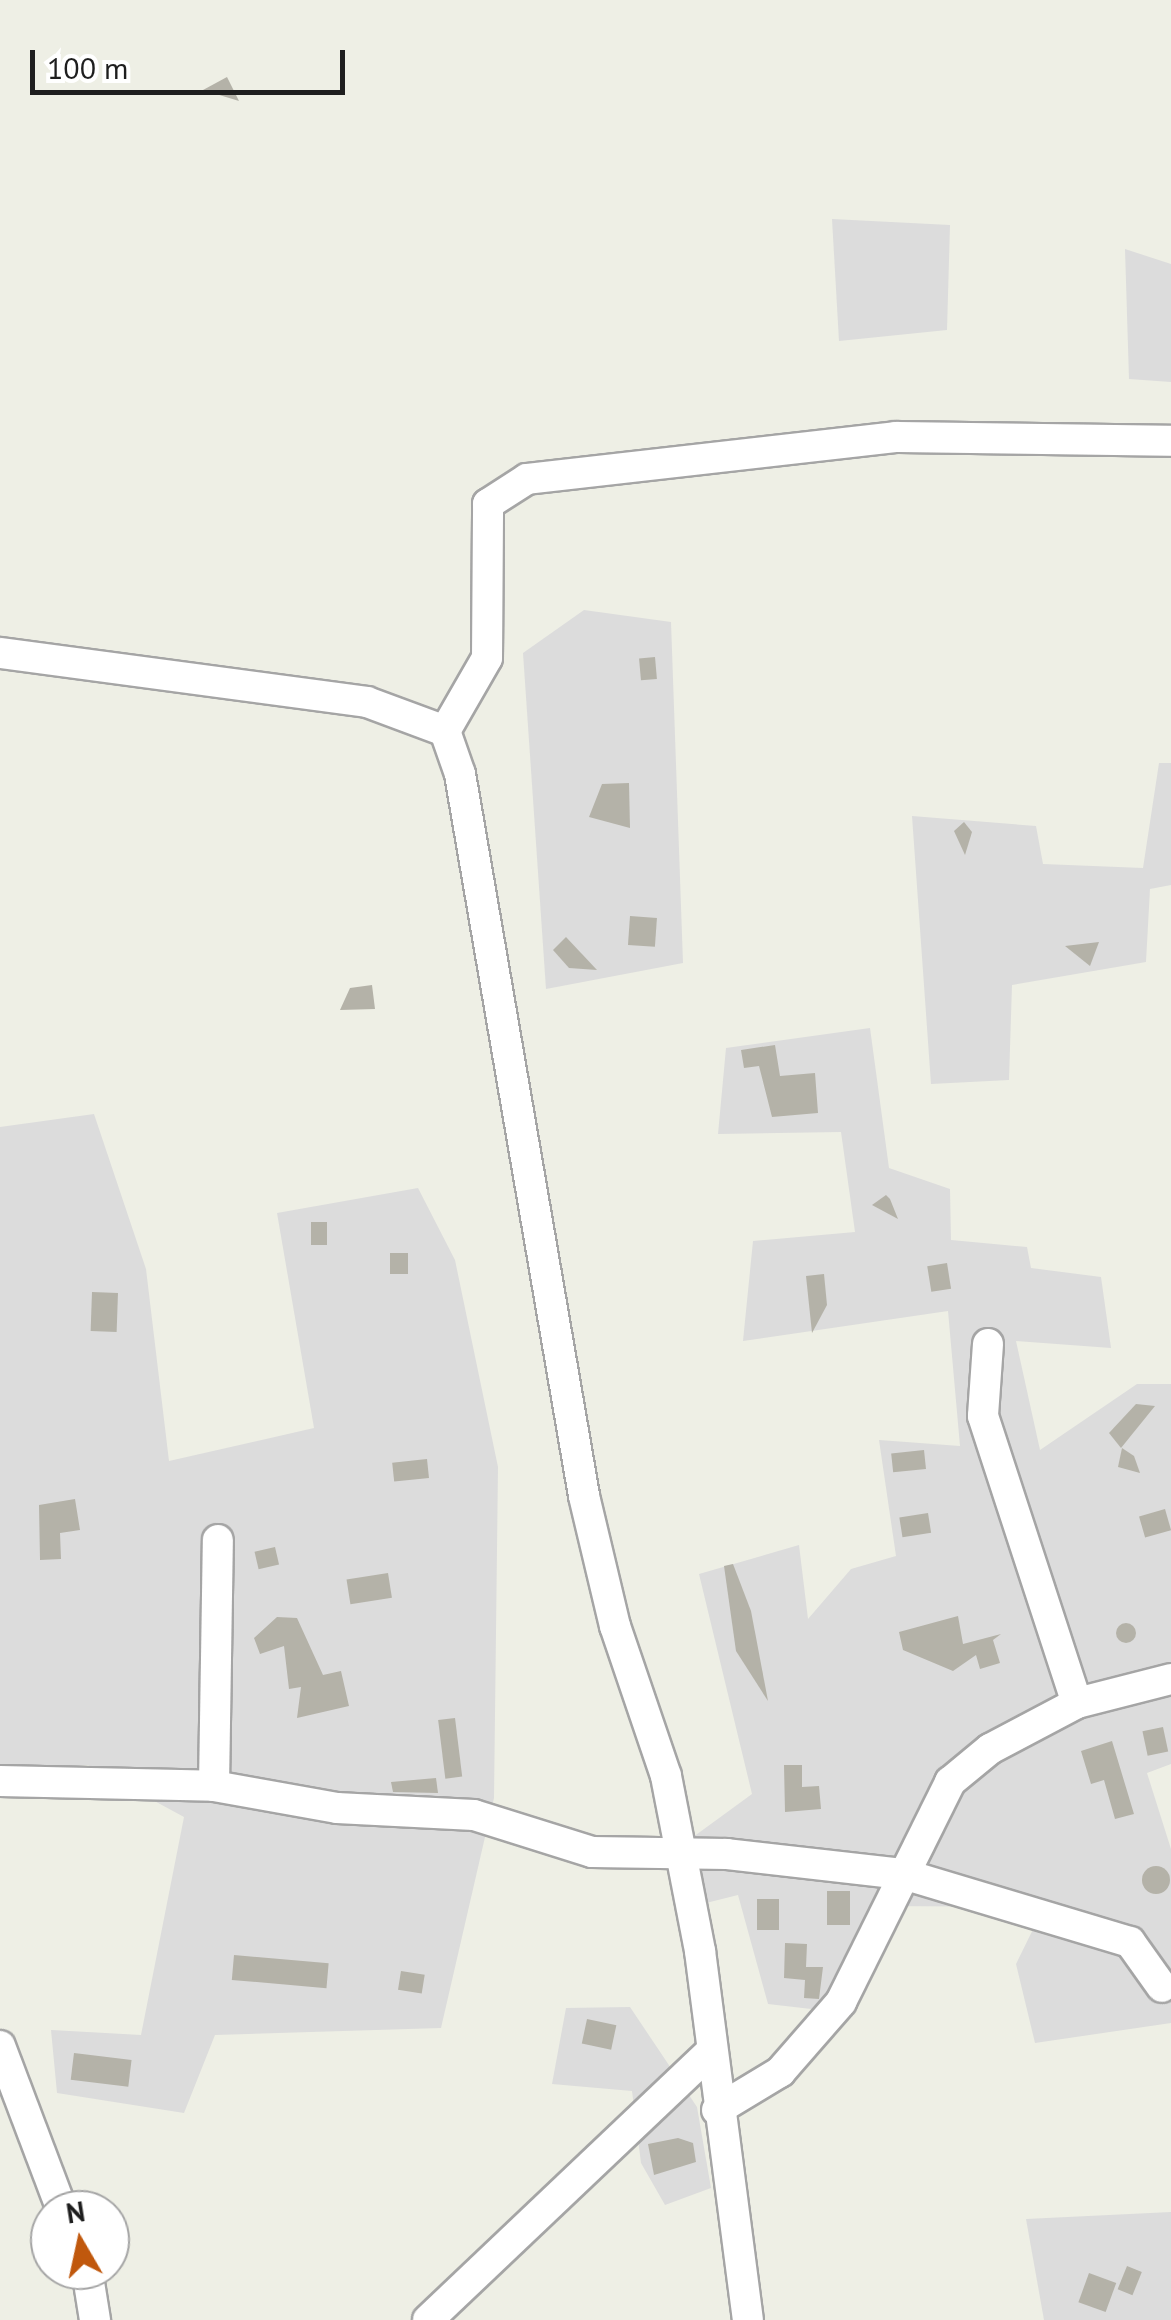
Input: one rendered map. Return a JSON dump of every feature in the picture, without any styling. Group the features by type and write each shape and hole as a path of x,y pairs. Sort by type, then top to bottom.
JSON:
{"street":[{"path":"444,731 486,658 488,504 527,479 896,437 1171,441"},
{"path":"0,653 366,702 444,731 460,774 584,1496 614,1626 666,1776 677,1853 700,1951 718,2110 736,2192 748,2320"},
{"path":"988,1344 983,1416 1077,1703"},
{"path":"214,1786 218,1540"},
{"path":"718,2110 810,2044 950,1782 990,1748 1077,1703 1171,1679"},
{"path":"0,1781 214,1786 337,1808 474,1816 592,1852 677,1853 903,1874 1130,1942 1162,1986"},
{"path":"0,2046 54,2190"},
{"path":"428,2320 710,2052"},
{"path":"90,2290 95,2320"}],"shaded area":[{"path":"832,219 950,225 947,330 839,341"},
{"path":"1125,249 1171,264 1171,382 1129,379"},
{"path":"584,610 671,622 683,963 546,989 523,653"},
{"path":"1159,763 1171,763 1171,885 1150,889 1146,962 1012,985 1009,1080 931,1084 912,816 1036,826 1043,864 1143,868"},
{"path":"870,1028 889,1168 950,1189 951,1240 1027,1247 1031,1268 1101,1277 1111,1348 1016,1341 1040,1450 1137,1384 1171,1384 1171,1764 1147,1773 1171,1849 1171,2023 1035,2043 1016,1964 1044,1907 873,1906 820,2010 768,2004 738,1895 706,1903 689,1840 752,1794 699,1574 799,1545 808,1619 851,1569 896,1556 879,1440 960,1446 948,1311 743,1341 753,1241 855,1232 841,1132 718,1134 726,1048"},
{"path":"94,1114 146,1269 169,1461 314,1428 277,1213 418,1188 455,1260 498,1467 494,1798 441,2028 215,2035 184,2113 57,2093 51,2030 141,2035 184,1817 88,1765 0,1771 0,1127"},
{"path":"630,2007 697,2107 711,2188 665,2205 641,2163 632,2091 552,2084 566,2008"},
{"path":"1171,2212 1171,2320 1044,2320 1026,2219"}],"building":[{"path":"227,77 239,101 203,90"},
{"path":"655,657 657,679 641,680 639,658"},
{"path":"629,783 630,828 589,817 602,784"},
{"path":"964,822 972,832 965,855 954,831"},
{"path":"630,916 657,918 655,947 628,945"},
{"path":"566,937 597,970 569,968 553,950"},
{"path":"1099,942 1090,966 1065,946"},
{"path":"372,985 375,1009 340,1010 350,988"},
{"path":"775,1045 780,1076 815,1073 818,1113 772,1117 759,1066 744,1068 741,1050"},
{"path":"886,1195 890,1199 898,1219 872,1205"},
{"path":"311,1222 327,1222 327,1245 311,1245"},
{"path":"390,1253 408,1253 408,1274 390,1274"},
{"path":"947,1263 951,1289 931,1292 927,1266"},
{"path":"824,1274 827,1305 812,1333 806,1276"},
{"path":"92,1292 118,1293 117,1332 91,1331"},
{"path":"1136,1404 1155,1406 1121,1448 1109,1433"},
{"path":"1122,1448 1134,1456 1140,1473 1118,1467"},
{"path":"924,1450 926,1469 893,1472 891,1453"},
{"path":"427,1459 429,1478 394,1482 392,1463"},
{"path":"75,1499 80,1530 60,1533 61,1559 40,1560 39,1505"},
{"path":"1165,1509 1171,1530 1145,1538 1139,1516"},
{"path":"928,1513 931,1533 902,1537 899,1518"},
{"path":"275,1547 279,1565 259,1569 255,1552"},
{"path":"733,1564 751,1611 768,1701 736,1651 724,1566"},
{"path":"388,1573 392,1598 350,1604 347,1580"},
{"path":"958,1616 963,1644 1001,1634 993,1640 1000,1663 980,1669 976,1655 953,1671 903,1650 899,1632"},
{"path":"277,1617 297,1618 323,1675 341,1671 349,1706 297,1718 301,1687 289,1689 284,1646 260,1654 254,1638"},
{"path":"1122,1623 1130,1623 1136,1633 1130,1643 1122,1643 1116,1637 1116,1629"},
{"path":"455,1718 462,1777 445,1779 438,1720"},
{"path":"1163,1727 1168,1751 1148,1756 1142,1731"},
{"path":"1112,1741 1134,1814 1115,1819 1104,1780 1091,1784 1081,1751"},
{"path":"784,1765 802,1765 802,1787 819,1786 821,1809 785,1812"},
{"path":"436,1778 438,1793 393,1792 391,1782"},
{"path":"1156,1866 1166,1870 1170,1880 1166,1890 1156,1894 1146,1890 1142,1880 1146,1870"},
{"path":"827,1891 850,1891 850,1925 827,1925"},
{"path":"757,1899 779,1899 779,1930 757,1930"},
{"path":"785,1943 807,1944 806,1967 823,1967 819,1999 804,1998 805,1980 784,1978"},
{"path":"234,1955 329,1963 326,1988 232,1980"},
{"path":"401,1971 425,1975 422,1994 398,1990"},
{"path":"587,2019 616,2025 611,2050 582,2043"},
{"path":"74,2053 132,2060 128,2087 71,2080"},
{"path":"678,2138 693,2143 696,2162 654,2175 648,2144"},
{"path":"1127,2266 1142,2272 1132,2295 1118,2289"},
{"path":"1089,2273 1116,2283 1106,2312 1078,2302"}]}
